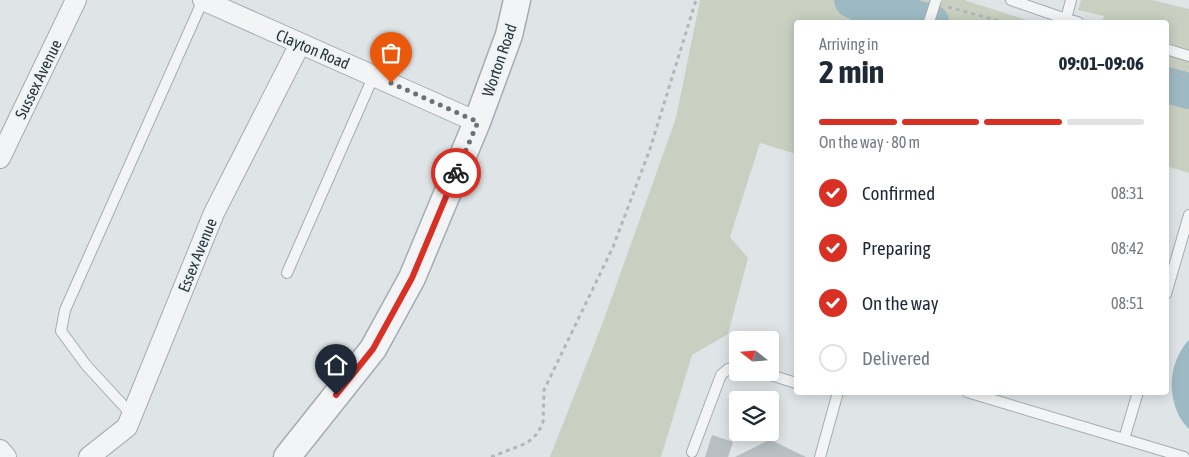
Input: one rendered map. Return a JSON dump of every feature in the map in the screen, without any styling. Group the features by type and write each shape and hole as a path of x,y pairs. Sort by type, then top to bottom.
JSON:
{"street":[{"name":"Sussex Avenue","path":"0,158 76,0"},
{"name":"Clayton Road","path":"203,0 478,122"},
{"name":"Worton Road","path":"287,457 373,349 412,278 478,122 509,35 518,0"},
{"name":"Essex Avenue","path":"90,457 127,427 214,213 300,44"},
{"path":"0,450 6,457"}],"lane":[{"path":"132,415 86,365 61,331 65,310 203,0"},
{"path":"1012,0 1070,20"},
{"path":"1066,19 1071,0"},
{"path":"930,20 936,1"},
{"path":"1169,50 1189,56"},
{"path":"287,273 374,75"},
{"path":"1169,284 1189,215"},
{"path":"692,452 721,375 729,369"},
{"path":"779,378 794,382"},
{"path":"820,457 835,395"},
{"path":"977,395 1184,457"},
{"path":"1124,440 1137,395"}],"path":[{"path":"492,457 527,444 538,434 544,422 544,390 613,247 650,149 696,0"},
{"path":"936,1 997,20"},
{"path":"1169,71 1189,77"}],"green space":[{"path":"700,0 964,0 1027,20 794,20 794,153 760,143 730,237 748,258 728,334 692,355 661,457 550,457 603,322 676,118"},
{"path":"1081,0 1152,0 1189,9 1189,173 1169,167 1169,20 1103,20 1104,16 1078,10"}],"water":[{"path":"1189,340 1189,429 1181,419 1176,408 1172,384 1176,360"}],"building":[{"path":"712,435 733,442 728,457 705,457"},
{"path":"767,441 773,441 806,457 735,457"}],"waterway":[{"path":"852,0 860,4 923,20"},
{"path":"1169,86 1189,91"}],"way so far":[{"path":"391,83 478,122 456,173"}],"route":[{"path":"336,395 373,349 412,278 456,173"}]}
